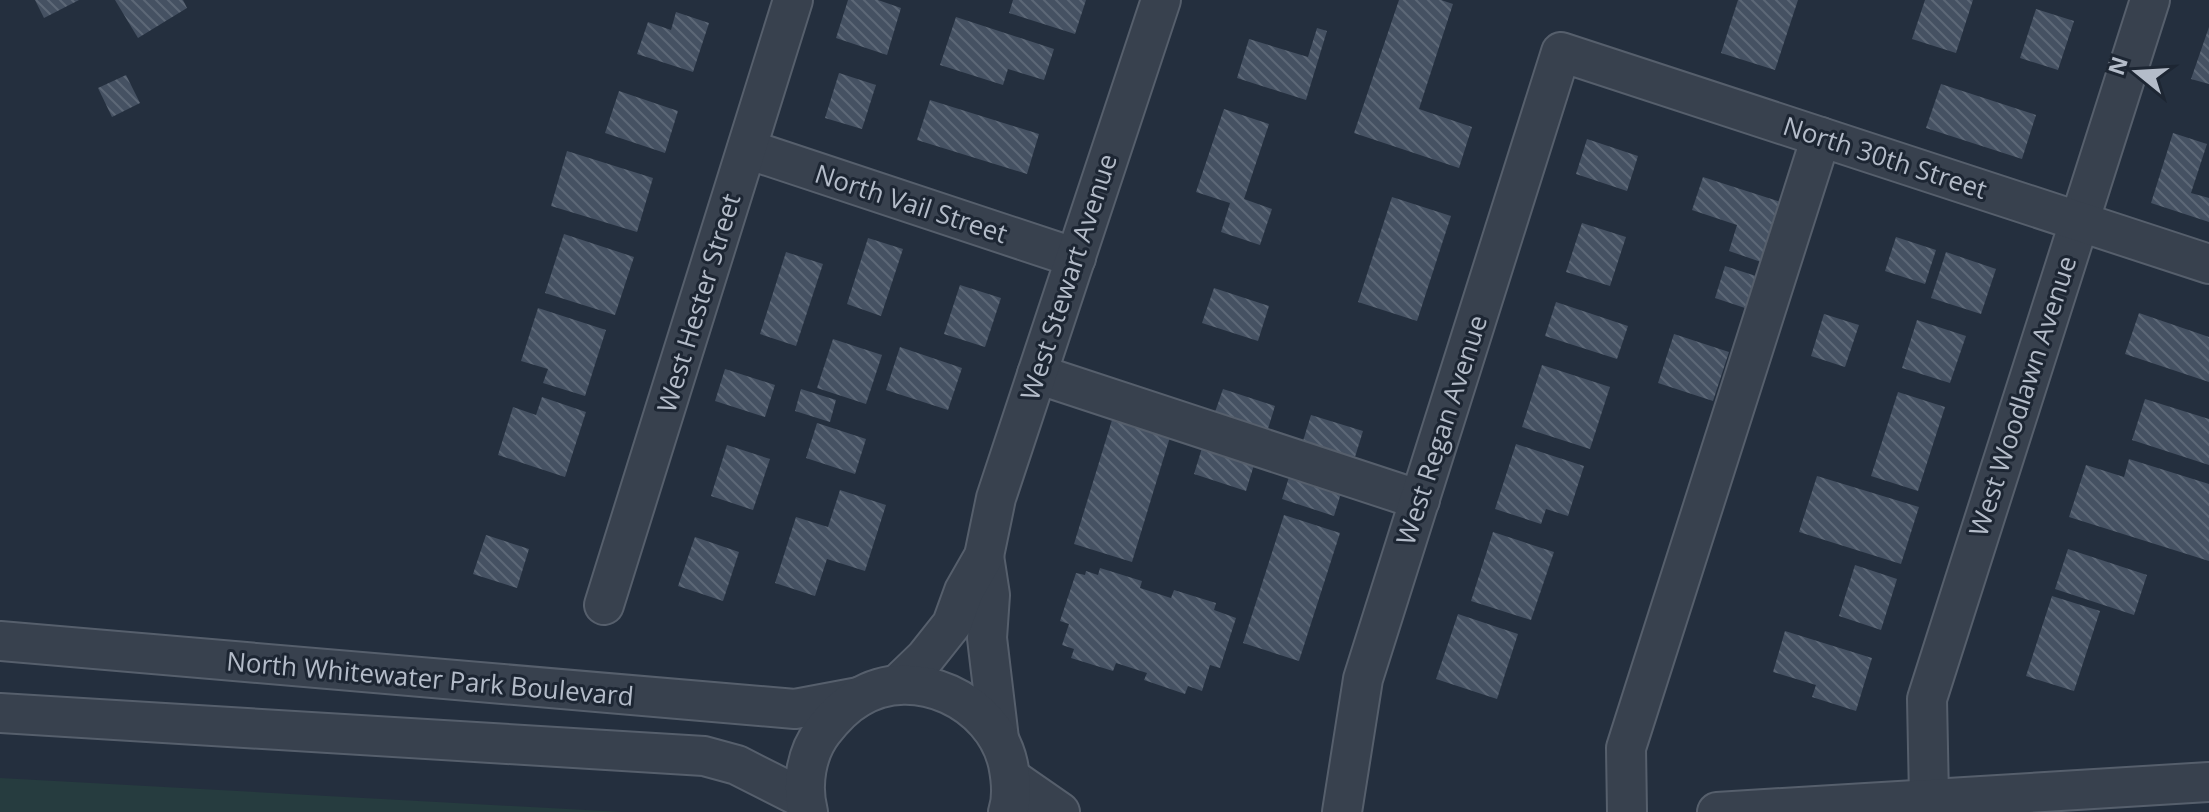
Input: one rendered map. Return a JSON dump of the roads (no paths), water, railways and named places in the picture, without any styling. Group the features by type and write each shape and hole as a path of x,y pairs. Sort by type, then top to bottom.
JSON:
{"street":[{"name":"West Hester Street","path":"604,605 793,0"},
{"name":"West Stewart Avenue","path":"897,685 925,658 952,624 964,591 984,556 996,498 1161,0"},
{"name":"West Woodlawn Avenue","path":"1929,797 1927,699 2150,0"},
{"name":"North 30th Street","path":"1561,52 2209,264"},
{"name":"West Regan Avenue","path":"1342,812 1363,679 1561,52"},
{"path":"1627,812 1626,748 1821,137"},
{"name":"North Vail Street","path":"747,149 1076,258"},
{"path":"1037,374 1420,500"},
{"name":"West Stewart Avenue","path":"984,556 990,595 987,638 999,739"},
{"name":"North Whitewater Park Boulevard","path":"0,641 795,709 859,697 897,685"},
{"path":"897,685 928,686 956,697 981,715 999,739 1009,795 1060,812"},
{"path":"806,806 806,769 816,740 835,715 859,697"},
{"path":"0,713 704,756 737,765 806,806"},
{"path":"1717,812 2206,774"}]}
